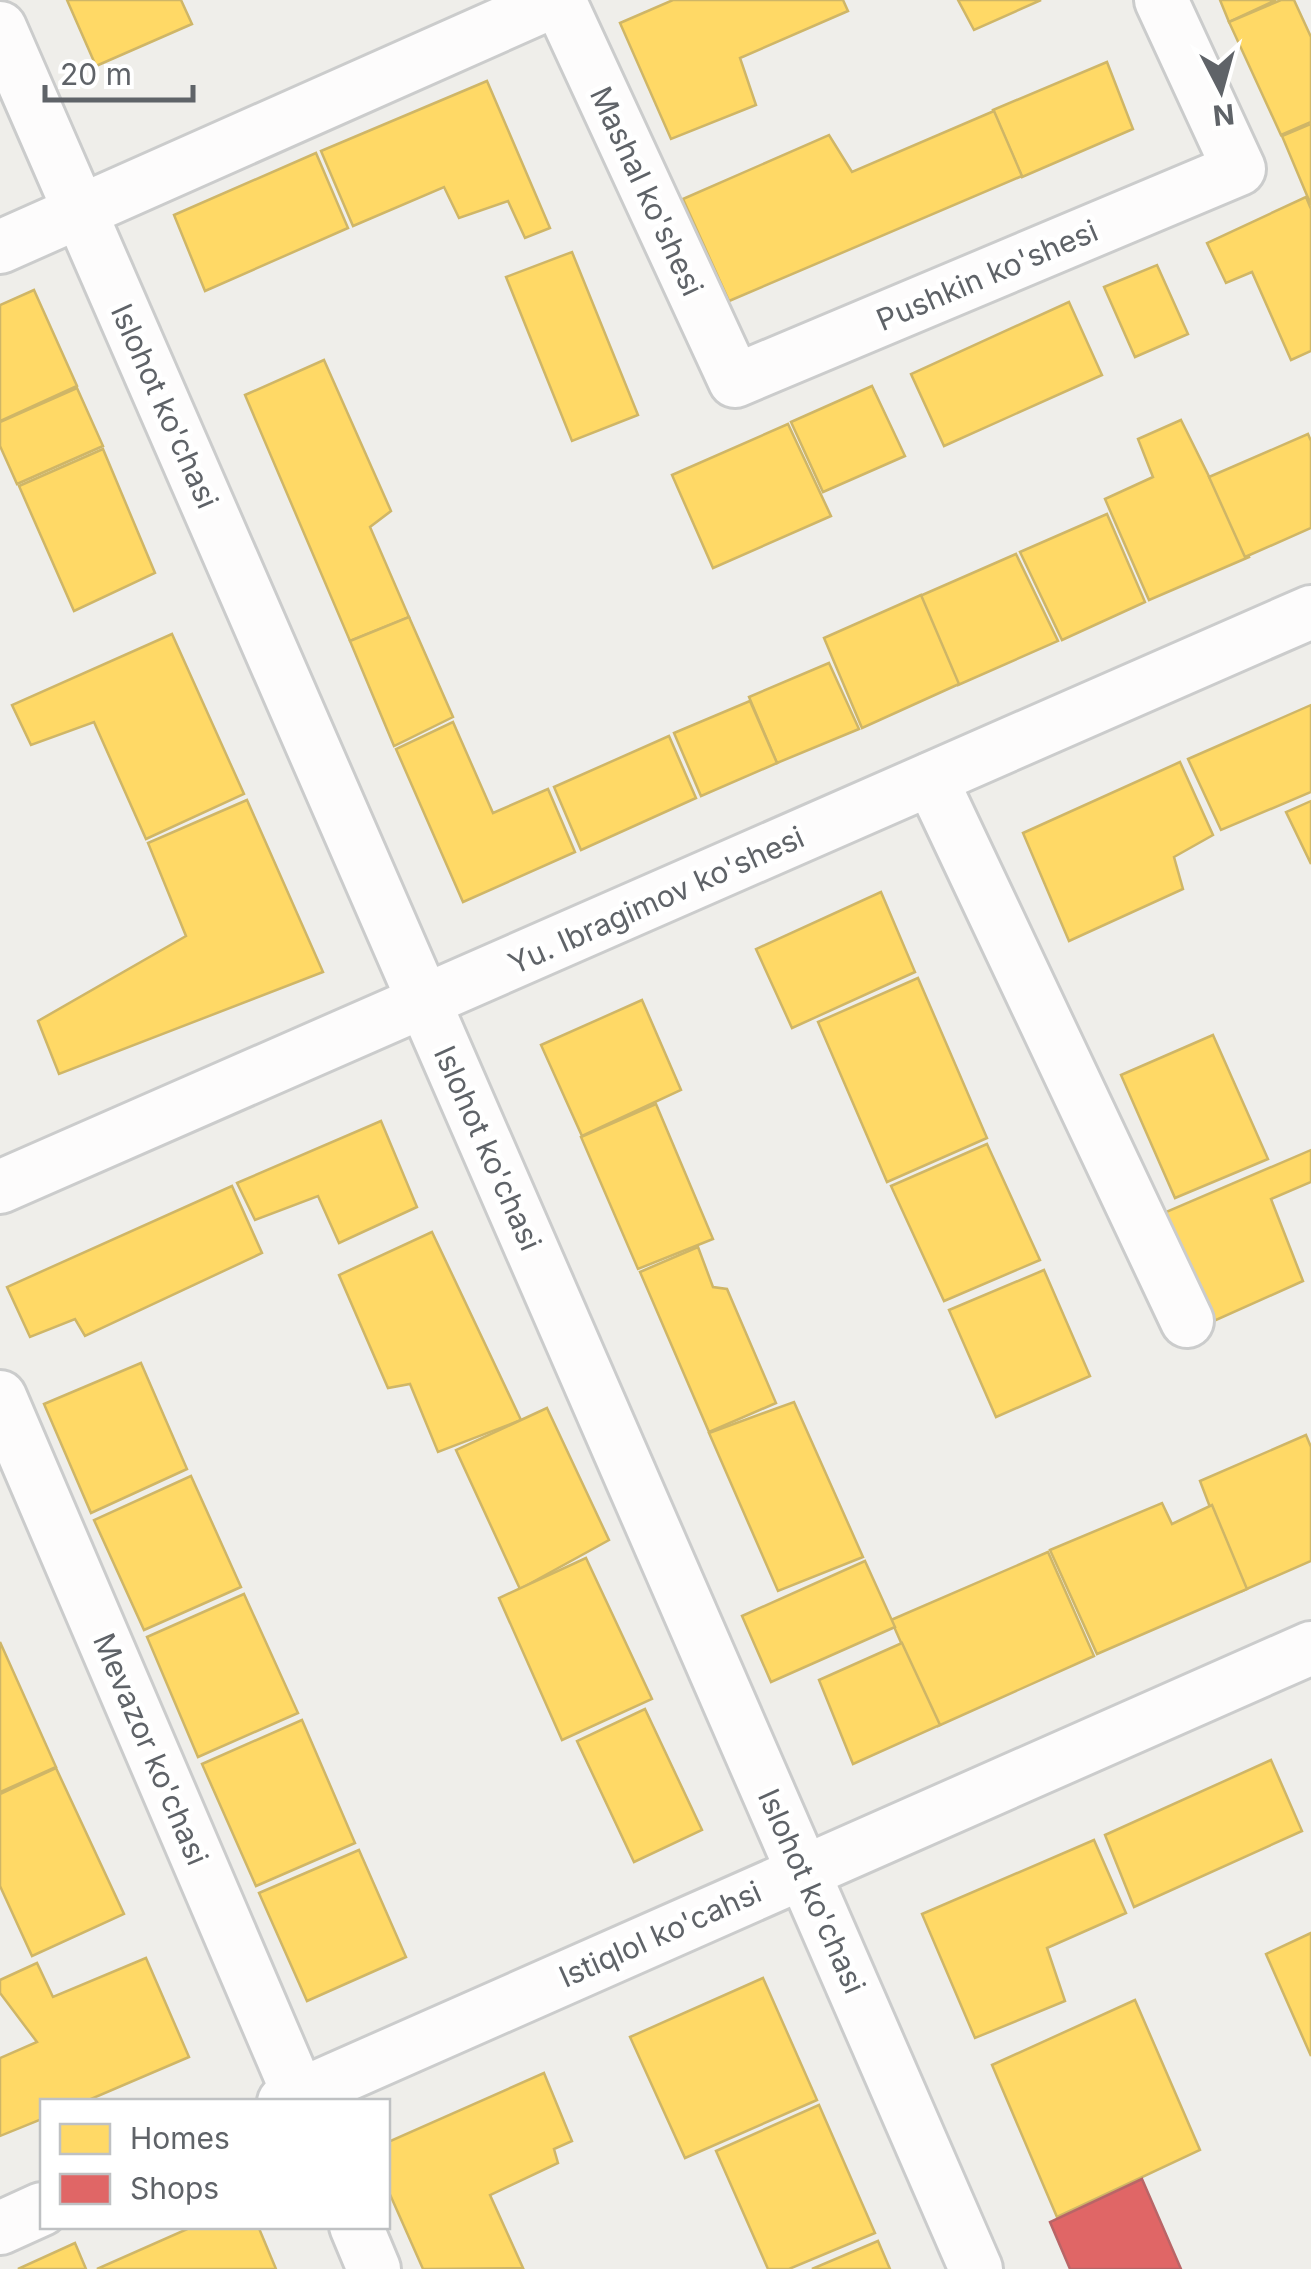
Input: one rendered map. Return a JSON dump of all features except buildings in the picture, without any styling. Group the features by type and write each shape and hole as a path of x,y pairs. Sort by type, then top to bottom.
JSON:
{"street":[{"path":"0,247 558,0"},
{"name":"Mashal ko'shesi","path":"558,0 736,381"},
{"name":"Pushkin ko'shesi","path":"736,381 1238,169 1162,0"},
{"name":"Islohot ko'chasi","path":"0,28 976,2269"},
{"name":"Yu. Ibragimov ko'shesi","path":"0,1187 1311,612"},
{"path":"931,779 1187,1320"},
{"name":"Mevazor ko'chasi","path":"0,1398 295,2099"},
{"name":"Istiqlol ko'cahsi","path":"295,2099 803,1871 1308,1656"},
{"path":"0,2228 40,2210"},
{"path":"357,2229 374,2269"}]}
